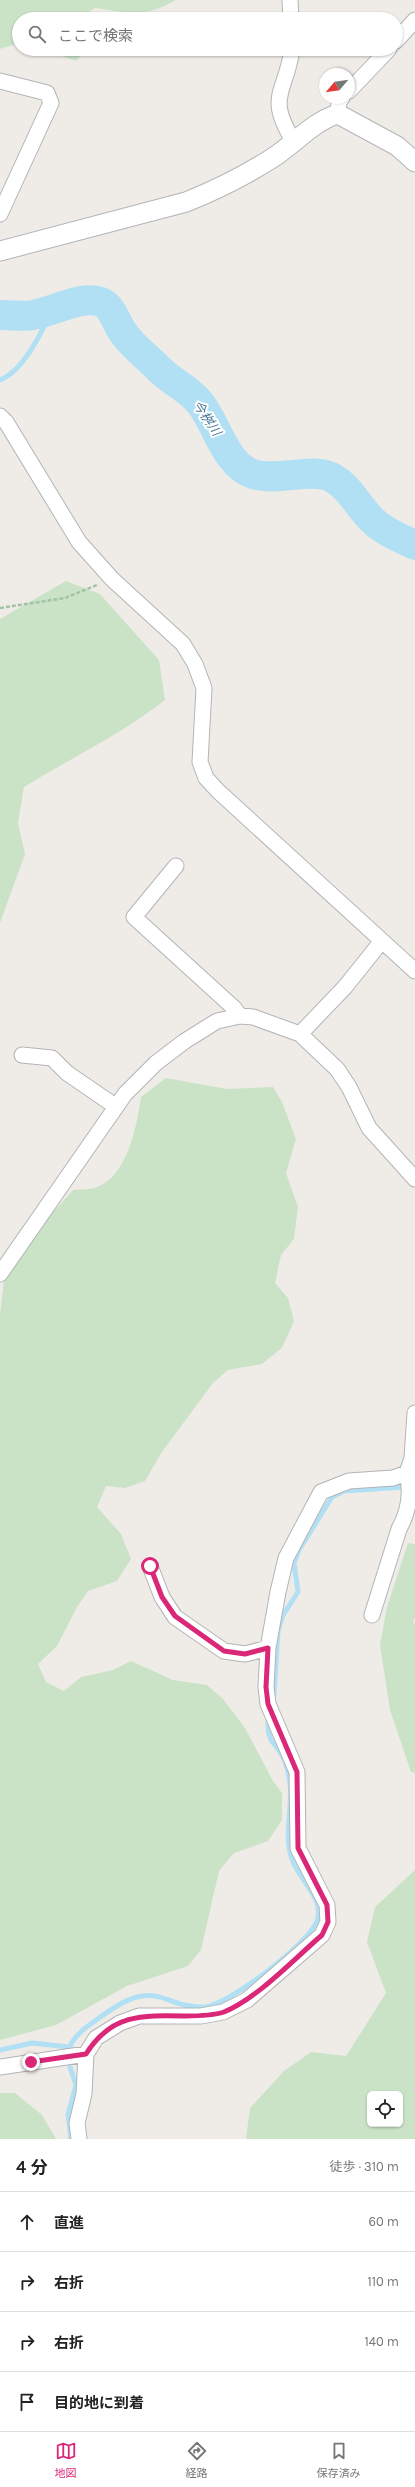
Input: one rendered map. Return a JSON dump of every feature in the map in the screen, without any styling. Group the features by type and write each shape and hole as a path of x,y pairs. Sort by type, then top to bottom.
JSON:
{"street":[{"path":"290,0 291,12"},
{"path":"291,56 278,99 283,124 294,142"},
{"path":"355,85 382,56"},
{"path":"0,81 47,93 51,103 0,214"},
{"path":"0,252 186,202 239,178 294,142 327,118 340,106 397,146 415,162"},
{"path":"0,416 43,481 79,542 112,579 183,644 196,664 204,688 200,762 206,778 218,791 381,942 415,971"},
{"path":"176,866 134,917 234,1008 240,1016"},
{"path":"300,1034 345,987 381,942"},
{"path":"0,1274 70,1176 115,1106 156,1063 184,1041 218,1021 240,1016 253,1017 300,1034 337,1069 349,1087 369,1128 415,1179"},
{"path":"22,1055 52,1058 67,1073 115,1106"},
{"path":"372,1615 399,1529 406,1517 409,1502 409,1483 406,1473 413,1458 415,1412"},
{"path":"79,2139 76,2123 84,2094 86,2054 96,2038 120,2023 139,2016 201,2016 223,2012 247,2000 322,1935 328,1922 327,1905 298,1848 297,1772 268,1704 266,1687 268,1648 286,1558 321,1492 349,1481 393,1478 406,1473"},
{"path":"150,1566 162,1597 175,1616 224,1651 245,1654 268,1648"},
{"path":"0,2066 86,2054"}],"path":[{"path":"0,608 65,598 112,579"}],"green space":[{"path":"0,0 176,0 155,10 146,12 127,12 95,8 89,12 12,12 12,45 0,49"},
{"path":"62,56 80,56 76,61"},
{"path":"66,581 100,594 159,660 165,700 114,735 24,787 18,823 25,854 0,923 0,619"},
{"path":"166,1078 227,1089 273,1087 282,1102 296,1139 286,1173 298,1207 294,1239 281,1255 275,1283 288,1298 294,1321 282,1348 262,1364 228,1370 213,1383 162,1452 145,1481 125,1488 106,1486 97,1507 121,1534 131,1559 117,1581 88,1591 77,1607 57,1646 38,1664 46,1682 64,1691 81,1677 113,1670 131,1661 173,1680 207,1685 223,1699 245,1728 273,1781 282,1793 282,1820 268,1841 234,1853 219,1871 201,1950 188,1966 127,1986 56,2025 0,2040 0,1315 4,1280 48,1218 73,1190 97,1187 108,1181 116,1172 129,1148 137,1121 141,1097"},
{"path":"408,1543 415,1544 415,1617 413,1622 415,1625 415,1773 411,1772 390,1710 380,1645 387,1607"},
{"path":"415,1870 415,2139 246,2139 250,2108 284,2071 311,2052 346,2056 386,1993 367,1942 375,1907"},
{"path":"0,2093 15,2093 42,2115 56,2139 0,2139"}],"waterway":[{"name":"今桝川","path":"0,315 33,315 75,302 93,300 105,304 111,311 122,331 134,346 163,373 196,398 206,412 228,453 243,469 253,474 263,476 314,473 331,477 348,491 371,519 392,534 415,545"},
{"path":"0,380 9,375 24,359 38,339 53,309"},
{"path":"274,1695 278,1631 283,1615 298,1592 294,1563 299,1550 332,1497 344,1491 406,1487"},
{"path":"69,2052 71,2044 85,2029 107,2012 132,1998 141,1996 160,1997 187,2006 198,2007 216,2004 249,1985 267,1972 311,1931 317,1921 317,1905 315,1898 294,1864 291,1854 288,1834 291,1793 290,1780 284,1759 269,1735 268,1722"},
{"path":"0,2050 32,2043 69,2047"},
{"path":"70,2067 76,2085 68,2115 71,2139"}],"route":[{"path":"31,2062 63,2059 86,2054 96,2038 120,2023 139,2016 201,2016 223,2012 247,2000 322,1935 328,1922 327,1905 298,1848 297,1828 299,1796 297,1772 268,1704 266,1687 268,1648 245,1654 224,1651 175,1616 162,1597 150,1566"}]}
